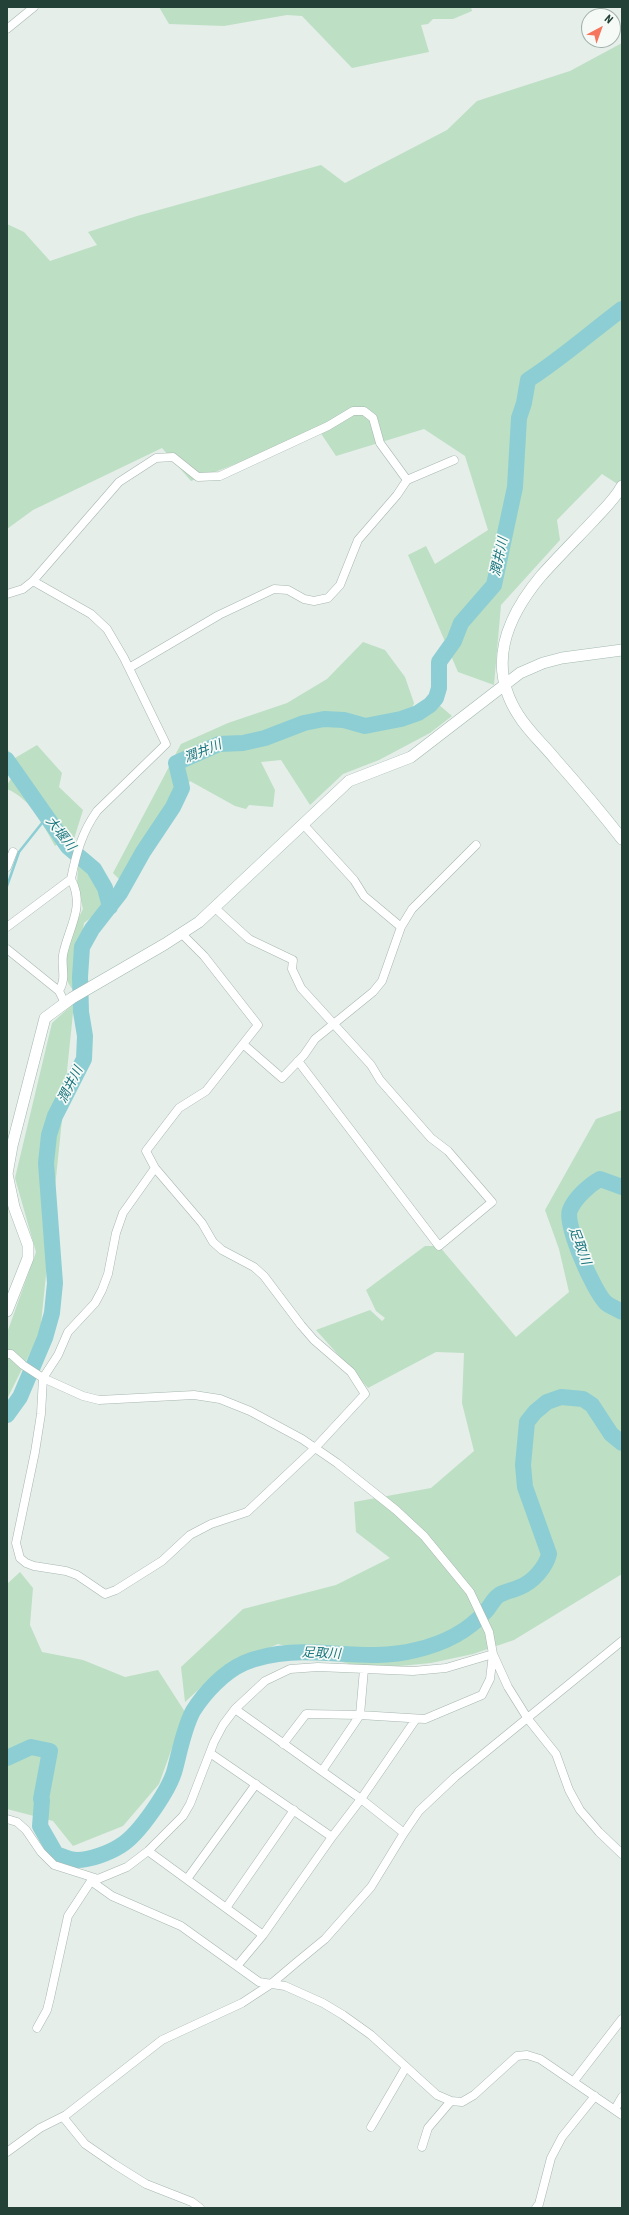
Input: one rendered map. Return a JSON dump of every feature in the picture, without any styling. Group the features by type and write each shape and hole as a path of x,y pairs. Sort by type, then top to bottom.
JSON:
{"street":[{"path":"7,29 34,7"},
{"path":"7,594 23,589 33,581 120,482 156,458 173,457 198,477 220,476 285,444 328,426 353,411 364,411 373,418 380,443 407,480"},
{"path":"129,668 219,615 274,590 288,590 304,599 314,601 328,598 340,585 358,540 397,495 407,480 454,460"},
{"path":"622,486 613,500 546,571 521,601 506,635 502,654 503,686 519,716 588,795 622,839"},
{"path":"7,927 71,879 79,846 88,823 97,811 166,744 129,668 107,629 91,614 33,581"},
{"path":"7,1311 28,1258 28,1245 14,1207 7,1174 12,1146 45,1018 68,1000 100,983 182,934 216,908 349,781 411,756 520,673 543,663 562,658 622,650"},
{"path":"303,824 354,880 364,896 401,928"},
{"path":"243,1044 282,1078 298,1061 315,1039 334,1022 373,992 382,981 401,928 412,909 476,845"},
{"path":"7,868 12,852"},
{"path":"59,991 65,977 64,954 75,922 77,907 75,885 71,879"},
{"path":"216,908 249,939 293,960 292,969 301,988 334,1022 371,1065 380,1080 431,1138 448,1151 492,1202 439,1246 298,1061"},
{"path":"156,1168 123,1213 116,1233 108,1274 95,1303 68,1332 58,1355 41,1377 41,1414 35,1452 16,1543 20,1558 34,1566 66,1570 77,1575 105,1594 116,1590 162,1561 190,1535 211,1524 247,1512 315,1448 365,1394 351,1372 301,1325 264,1276 254,1267 222,1250 213,1242 202,1223 156,1168 146,1151 179,1108 206,1091 258,1025 204,956 182,934"},
{"path":"7,949 68,1000"},
{"path":"7,1354 11,1354 23,1365 41,1377 83,1396 98,1400 194,1395 220,1399 250,1411 302,1439 337,1463 396,1510 424,1536 470,1592 489,1632 493,1654 508,1687 528,1719 556,1754 569,1790 580,1810 598,1832 622,1854"},
{"path":"7,2152 40,2128 63,2117 162,2040 242,2003 271,1984 325,1938 371,1887 404,1833 419,1812 455,1777 622,1641"},
{"path":"37,2028 50,1998 68,1916 94,1880 127,1867 148,1851 183,1816 190,1804 210,1753 223,1725 235,1709 265,1682 290,1669 318,1667 412,1671 446,1668 493,1654"},
{"path":"283,1744 306,1714 360,1714 416,1720 425,1719 469,1702 482,1695 490,1679 493,1654"},
{"path":"322,1771 360,1714 364,1669"},
{"path":"235,1709 361,1799 404,1833"},
{"path":"237,1966 263,1935 416,1720"},
{"path":"210,1753 332,1837"},
{"path":"187,1879 256,1784"},
{"path":"226,1908 294,1810"},
{"path":"7,1820 16,1822 26,1830 41,1852 54,1865 94,1880 112,1896 181,1926 259,1982 285,1986 323,2003 343,2015 371,2035 437,2095 451,2101 462,2102 474,2095 517,2056 527,2055 540,2059 622,2115"},
{"path":"148,1851 263,1935"},
{"path":"574,2081 622,2019"},
{"path":"371,2127 406,2067"},
{"path":"536,2208 539,2204 551,2158 562,2137 595,2096"},
{"path":"615,2109 622,2097"},
{"path":"422,2147 428,2128 451,2101"},
{"path":"63,2117 86,2144 114,2164 146,2184 192,2202 200,2208"}],"green space":[{"path":"159,7 471,7 472,11 453,19 433,19 428,24 421,25 429,52 352,68 302,16 287,15 224,26 169,24"},
{"path":"621,44 622,481 619,485 602,474 557,520 560,540 501,605 494,685 458,672 408,555 426,546 435,564 488,530 465,456 424,429 336,456 320,432 191,481 162,448 33,510 7,529 7,224 24,232 50,261 97,245 88,232 137,216 321,165 345,183 447,130 477,101 570,71 613,48 621,48"},
{"path":"363,642 385,650 405,677 414,703 410,715 438,704 452,716 430,733 379,760 343,774 310,805 281,760 261,762 275,790 273,807 249,805 246,809 235,806 190,781 163,830 125,885 113,873 181,744 228,723 287,703 327,679"},
{"path":"37,745 62,773 59,787 83,810 74,839 64,839 55,846 40,820 29,805 15,793 7,789 7,785 13,776 7,770 7,749 15,758"},
{"path":"87,853 104,872 112,896 101,910 84,923 75,992 68,983 64,962 69,940 83,909 77,883 79,856"},
{"path":"74,1003 40,1333 7,1399 7,1333 36,1252 15,1178 52,1023"},
{"path":"622,1110 622,1574 514,1640 473,1654 431,1663 400,1666 353,1665 278,1644 221,1669 185,1702 181,1667 243,1609 336,1585 390,1558 356,1532 354,1502 431,1488 474,1451 462,1403 464,1353 436,1352 368,1388 316,1330 370,1310 382,1321 385,1318 376,1311 366,1290 425,1246 439,1246 516,1337 569,1292 559,1249 545,1210 596,1119"},
{"path":"20,1572 33,1588 30,1625 42,1652 83,1660 125,1677 158,1670 185,1712 159,1784 123,1826 73,1846 53,1821 7,1809 7,1584"}],"waterway":[{"name":"潤井川","path":"7,1415 20,1397 45,1338 52,1313 55,1283 46,1163 49,1135 55,1116 84,1059 85,1036 81,1012 80,977 82,947 92,929 120,893 143,852 173,807 182,788 176,763 219,744 243,743 265,738 304,723 324,719 344,720 365,726 401,719 418,713 430,705 436,698 439,688 439,662 454,641 461,623 494,585 515,487 519,418 524,403 528,380 564,355 622,309"},
{"name":"大堰川","path":"7,760 68,847 94,869 105,888 110,907"},
{"path":"7,886 19,852 46,818"},
{"name":"足取川","path":"622,1187 600,1179 587,1188 575,1201 570,1210 569,1218 571,1229 581,1258 594,1286 606,1303 622,1312"},
{"name":"足取川","path":"7,1758 31,1747 50,1751 41,1799 40,1826 56,1854 72,1859 82,1860 99,1856 116,1849 136,1832 153,1811 172,1778 185,1732 193,1711 203,1697 222,1677 229,1672 244,1663 265,1656 307,1652 372,1655 394,1654 416,1650 445,1641 470,1626 487,1610 499,1595 525,1585 538,1574 545,1564 549,1554 525,1487 523,1465 527,1422 535,1412 547,1402 561,1397 583,1399 592,1405 611,1434 622,1443"}]}
